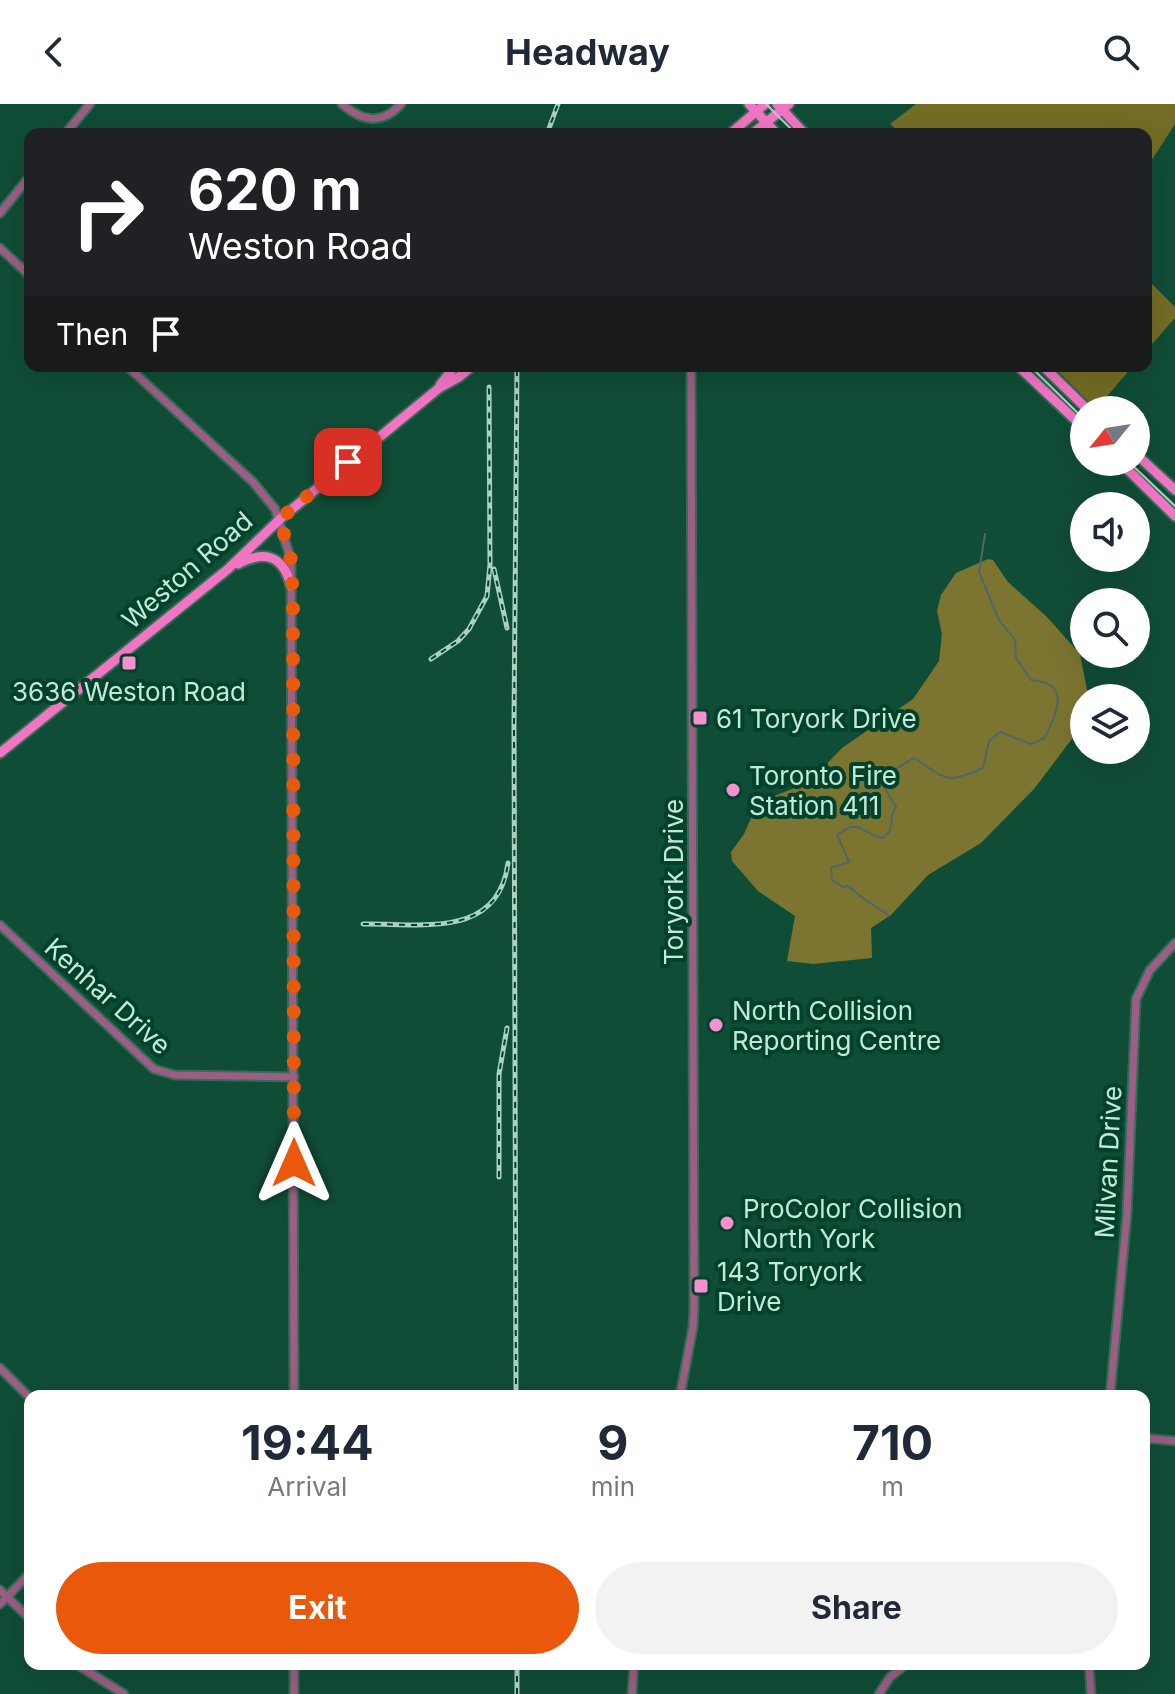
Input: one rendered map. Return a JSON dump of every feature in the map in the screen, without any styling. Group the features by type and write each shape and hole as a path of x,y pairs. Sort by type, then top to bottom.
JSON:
{"main road":[{"path":"735,128 752,108 765,104"},
{"path":"758,128 782,106 800,128"},
{"path":"752,108 771,128"},
{"name":"Weston Road","path":"439,388 451,372"},
{"name":"Weston Road","path":"0,753 228,569 280,519 439,388 465,372"},
{"path":"1024,372 1070,415"},
{"path":"1049,372 1074,396"},
{"path":"1150,467 1175,490"},
{"path":"1134,476 1175,516"},
{"path":"228,569 252,556 265,556 283,565 291,586"}],"street":[{"path":"70,128 90,104"},
{"path":"342,104 357,116 373,120 393,112 401,104"},
{"path":"0,213 24,183"},
{"path":"0,248 24,270"},
{"path":"134,372 253,482 280,519 291,560 294,1390"},
{"name":"Toryork Drive","path":"681,1390 694,1307 691,372"},
{"name":"Kenhar Drive","path":"0,925 154,1069 175,1075 294,1077"},
{"name":"Milvan Drive","path":"1111,1390 1127,1214 1136,999 1150,970 1175,943"},
{"path":"0,1368 24,1392"},
{"path":"1150,1439 1175,1441"},
{"path":"0,1604 24,1579"},
{"path":"0,1590 24,1613"},
{"path":"86,1670 124,1694"},
{"path":"294,1670 294,1694"},
{"path":"632,1694 634,1670"},
{"path":"879,1694 890,1677 899,1670"},
{"path":"1089,1670 1091,1694"}],"shaded area":[{"path":"916,104 1175,104 1175,124 1152,160 1152,128 894,128 890,124"},
{"path":"1152,284 1175,307 1175,318 1152,344"},
{"path":"1059,372 1128,372 1107,396 1083,396"},
{"path":"988,559 993,560 1008,582 1070,643 1070,668 1083,668 1086,684 1070,684 1070,741 1034,789 981,843 928,875 891,915 871,928 872,958 813,964 787,961 795,916 758,891 732,861 731,852 752,816 769,798 792,789 818,773 842,748 913,699 939,661 942,634 937,611 941,595 956,573"}],"waterway":[{"path":"889,916 849,886 843,887 832,880 831,868 849,862 837,835 851,827 882,838 890,831 896,807 879,779 914,758 940,775 953,778 983,768 989,741 1000,732 1031,744 1045,738 1058,703 1055,690 1048,684 1031,680 1016,658 1015,640 999,620 979,572 985,534"}],"tram line":[{"path":"766,104 790,128"},
{"path":"1036,372 1070,405"},
{"path":"1144,476 1175,506"}],"railway":[{"path":"549,128 558,104"},
{"path":"516,1390 514,724 517,372"},
{"path":"431,659 458,641 469,629 487,596 490,565 489,387"},
{"path":"494,569 507,628"},
{"path":"363,924 431,925 473,916 489,905 501,888 508,863"},
{"path":"499,1177 499,1074 507,1028"},
{"path":"517,1670 517,1694"}],"place":[{"name":"3636 Weston Road","path":"129,663"},
{"name":"61 Toryork Drive","path":"700,718"},
{"name":"Toronto Fire Station 411","path":"733,790"},
{"name":"North Collision Reporting Centre","path":"716,1025"},
{"name":"ProColor Collision North York","path":"727,1223"},
{"name":"143 Toryork Drive","path":"701,1286"}],"route":[{"path":"294,1163 293,604 291,560 280,519 348,462"}]}
